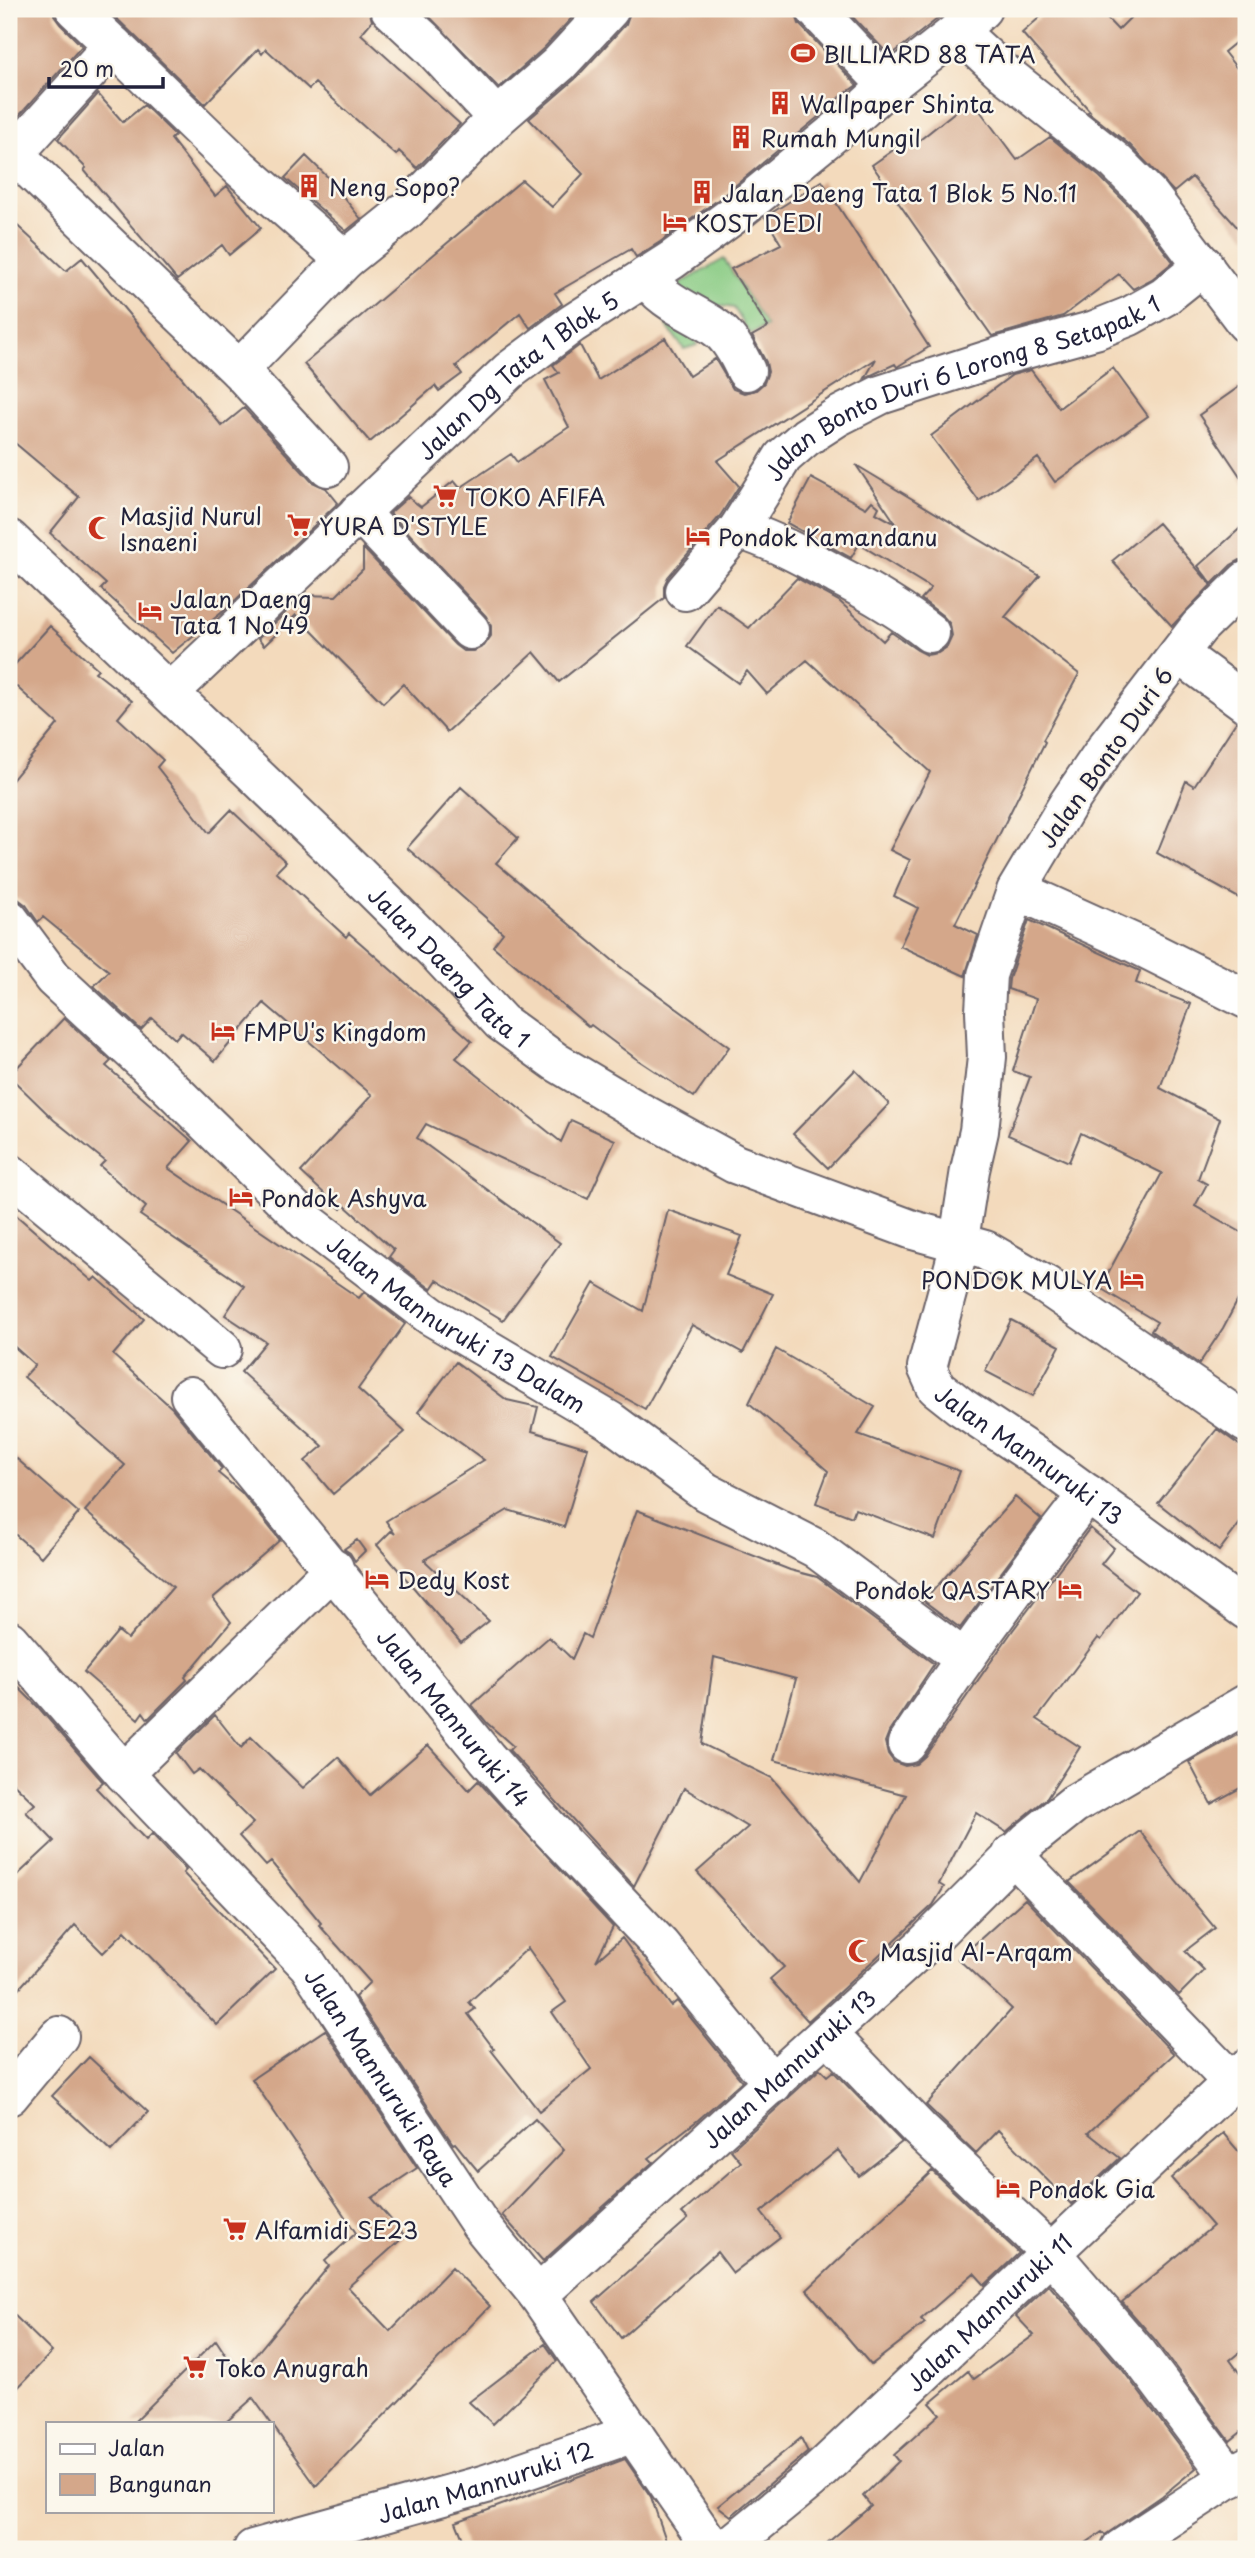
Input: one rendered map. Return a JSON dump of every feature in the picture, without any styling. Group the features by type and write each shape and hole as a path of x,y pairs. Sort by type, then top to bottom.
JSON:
{"street":[{"path":"75,9 240,168 345,260"},
{"path":"390,9 497,118"},
{"path":"239,370 345,260 407,210 497,118 559,64 610,9"},
{"path":"815,9 887,86"},
{"path":"970,20 1004,73 1115,161 1150,197 1246,323"},
{"name":"Jalan Dg Tata 1 Blok 5","path":"170,692 509,371 572,324 732,216 970,20"},
{"path":"113,45 11,156 239,370 328,467"},
{"name":"Jalan Bonto Duri 6 Lorong 8 Setapak 1","path":"685,591 738,529 783,457 806,437 837,417 880,395 1004,355 1095,330 1130,316 1164,298 1204,265"},
{"path":"646,276 666,298 717,329 732,345 746,371"},
{"path":"359,512 470,630"},
{"path":"738,529 771,540 807,558 895,606 930,633"},
{"name":"Jalan Daeng Tata 1","path":"9,539 427,943 501,1022 556,1062 735,1164 913,1230 972,1246 1047,1286 1246,1423"},
{"name":"Jalan Bonto Duri 6","path":"972,1246 987,1056 987,975 1017,890 1068,804 1108,745 1199,626 1246,581"},
{"path":"1179,654 1246,703"},
{"path":"1017,890 1136,944 1246,999"},
{"name":"Jalan Mannuruki 13 Dalam","path":"9,919 52,978 146,1064 306,1221 431,1316 610,1421 706,1492 815,1548 963,1658"},
{"path":"9,1174 222,1349"},
{"name":"Jalan Mannuruki 13","path":"972,1246 956,1259 944,1297 927,1367 936,1387 1246,1610"},
{"name":"Jalan Mannuruki 14","path":"190,1396 487,1758 547,1826 660,1945 773,2084"},
{"path":"907,1744 963,1658 1088,1494"},
{"path":"124,1773 334,1569"},
{"name":"Jalan Mannuruki Raya","path":"9,1640 124,1773 308,1965 480,2224 538,2295 713,2549"},
{"name":"Jalan Mannuruki 13","path":"538,2295 923,1946 1012,1854 1074,1804 1246,1704"},
{"path":"1012,1854 1239,2075"},
{"path":"827,2033 919,2129 1051,2253 1239,2472 1121,2549"},
{"path":"9,2096 59,2036"},
{"name":"Jalan Mannuruki 11","path":"726,2549 810,2480 1239,2075"},
{"name":"Jalan Mannuruki 12","path":"253,2549 486,2484 634,2433"}],"green space":[{"path":"724,259 767,326 750,334 734,308 708,304 691,329 697,345 684,349 669,329 655,298"}],"building":[{"path":"9,9 54,9 54,16 60,24 82,46 9,127"},
{"path":"107,9 369,9 372,21 361,34 460,124 417,168 399,151 396,155 315,83 309,89 266,49 262,54 258,49 205,104"},
{"path":"422,9 580,9 544,48 499,88"},
{"path":"631,9 794,9 799,24 857,85 821,111 823,113 719,199 660,242 636,257 631,249 555,293 562,304 530,328 520,313 456,366 462,374 439,391 435,386 370,442 304,364 522,180 552,207 583,174 529,119 575,79 626,24"},
{"path":"845,9 950,9 890,56"},
{"path":"1049,9 1098,9 1118,30 1139,9 1246,9 1246,34 1224,52 1246,80 1246,237 1192,177 1174,192 1130,145 1088,112 1090,111 1022,33"},
{"path":"98,94 123,122 144,105 175,135 171,139 215,196 227,186 261,228 229,255 222,245 177,280 84,170 86,168 58,139"},
{"path":"971,99 1017,160 1050,137 1100,177 1133,210 1173,262 1152,279 1133,289 1119,274 1063,316 992,336 872,165 912,137 916,143"},
{"name":"Neng Sopo?","path":"306,156 340,189 338,190 361,219 346,231 285,178"},
{"path":"822,181 929,347 897,367 895,364 865,378 876,359 717,461 739,486 720,516 668,577 664,586 664,598 559,682 534,652 447,732 403,684 383,703 296,615 264,646 258,639 304,595 336,596 363,569 363,548 455,645 463,651 474,651 484,646 491,636 491,626 486,616 390,513 408,497 421,507 454,481 460,488 511,454 517,462 569,427 545,380 559,373 553,365 580,345 598,380 665,338 689,376 715,359 733,389 744,393 756,390 764,383 768,372 766,362 752,336 768,327 731,269 781,244 765,217"},
{"path":"9,218 66,271 82,258 222,426 244,408 312,482 326,488 338,503 226,609 172,653 101,589 106,584 50,533 79,497 9,438"},
{"path":"1113,368 1148,416 1055,482 1038,458 979,501 931,436 1012,375 1031,370 1059,408"},
{"path":"1246,382 1246,485 1199,415"},
{"path":"856,465 1040,576 1005,617 1079,674 1043,740 1045,742 955,924 978,935 965,976 900,946 918,908 894,896 910,860 890,850 930,772 807,660 767,694 747,671 738,683 687,646 717,605 749,628 797,578 839,601 883,641 891,632 927,655 938,653 947,647 952,636 950,624 921,599 931,588 859,544 851,558 787,523 811,478 866,508 872,501 879,507 876,513 896,524"},
{"path":"1158,523 1211,585 1172,626 1112,561"},
{"path":"1246,523 1246,560 1231,565 1212,584 1198,566"},
{"path":"50,626 98,669 95,672 132,701 118,718 163,760 157,767 209,833 231,810 286,862 276,872 346,937 349,933 472,1041 456,1058 561,1142 571,1120 615,1140 588,1199 426,1124 417,1138 560,1243 503,1320 437,1280 431,1289 389,1257 394,1250 344,1205 341,1209 301,1172 372,1095 264,1003 215,1061 181,1032 175,1039 152,1018 141,1030 94,986 109,971 43,917 38,922 26,905 18,899 9,898 9,784 58,724 9,680 9,671"},
{"path":"1236,722 1246,724 1246,902 1157,853 1186,781 1194,786"},
{"path":"461,787 518,838 496,863 623,969 729,1047 694,1097 591,1025 589,1027 493,946 503,933 407,848"},
{"path":"1029,920 1140,971 1136,983 1191,1004 1160,1088 1220,1119 1198,1179 1207,1184 1195,1206 1246,1235 1246,1285 1223,1328 1199,1364 1151,1331 1157,1322 1100,1288 1162,1173 1081,1133 1069,1162 1008,1135 1030,1077 1013,1071 1036,999 1008,989"},
{"path":"64,1018 111,1061 106,1066 192,1141 168,1168 359,1298 364,1292 405,1324 358,1389 405,1432 333,1494 305,1461 323,1446 241,1372 266,1342 225,1315 244,1286 140,1215 146,1207 100,1166 105,1161 54,1120 9,1076"},
{"path":"855,1070 889,1104 828,1168 793,1134"},
{"path":"9,1209 92,1281 96,1277 144,1319 113,1355 172,1408 222,1469 218,1473 242,1493 280,1540 213,1598 231,1622 185,1677 187,1680 148,1719 143,1712 138,1719 84,1672 118,1631 128,1639 173,1587 85,1511 125,1465 24,1377 35,1365 9,1342"},
{"path":"668,1210 742,1236 726,1275 773,1294 743,1353 692,1325 645,1409 552,1357 594,1283 643,1311"},
{"path":"1011,1320 1060,1346 1033,1396 985,1371"},
{"path":"776,1349 875,1407 858,1434 960,1471 935,1539 855,1509 852,1517 816,1503 828,1471 749,1403"},
{"path":"456,1362 507,1400 538,1407 532,1431 588,1448 564,1527 508,1510 424,1560 489,1621 461,1643 377,1545 391,1531 395,1534 386,1521 484,1460 418,1412"},
{"path":"1217,1429 1246,1450 1246,1515 1219,1551 1158,1503"},
{"path":"9,1452 79,1513 41,1557 9,1529"},
{"path":"1015,1497 1041,1519 960,1628 924,1601"},
{"path":"637,1510 790,1570 817,1577 934,1664 885,1742 888,1754 894,1762 905,1766 916,1764 925,1756 1013,1630 1090,1528 1114,1548 1101,1564 1137,1592 1101,1640 1098,1638 1037,1719 1080,1747 1047,1798 1006,1832 976,1813 939,1884 944,1887 933,1905 808,2021 770,1979 784,1967 697,1872 748,1827 684,1788 634,1886 509,1750 513,1746 487,1723 472,1705 549,1637 572,1659 583,1634 590,1638","holes":["714,1657 796,1679 774,1760 906,1795 860,1882 772,1778 702,1744"]},
{"path":"357,1540 365,1551 355,1561 344,1549"},
{"path":"9,1678 103,1782 96,1788 146,1840 152,1834 186,1870 183,1873 275,1969 217,2025 125,1931 103,1953 75,1925 9,2000 9,1883 54,1841 26,1812 35,1804 9,1779"},
{"path":"215,1715 241,1748 251,1737 303,1788 338,1757 370,1795 428,1745 469,1790 478,1781 613,1927 596,1961 622,1938 671,2006 677,2001 742,2081 649,2158 653,2162 543,2261 502,2215 564,2150 535,2119 478,2171 455,2143 453,2144 355,1997 370,1982 319,1925 321,1923 271,1862 266,1866 239,1836 253,1823 199,1769 192,1774 176,1753","holes":["528,1948 566,2002 552,2012 591,2069 539,2111 491,2050 494,2049 468,2014 475,2009 469,2002"]},
{"path":"1239,1734 1246,1748 1246,1785 1211,1804 1189,1762"},
{"path":"1140,1831 1175,1880 1215,1928 1185,1951 1204,1970 1179,1995 1069,1882"},
{"path":"1025,1899 1174,2054 1088,2133 1120,2158 1071,2204 998,2130 976,2153 926,2105 1012,2009 958,1959"},
{"path":"325,2030 417,2168 372,2198 405,2236 348,2287 390,2331 452,2267 490,2306 316,2486 273,2426 273,2422 270,2422 253,2398 226,2422 134,2422 216,2340 239,2375 329,2266 325,2261 356,2233 252,2079"},
{"path":"89,2057 148,2112 111,2151 52,2096"},
{"path":"820,2069 827,2076 833,2071 902,2142 859,2176 838,2150 761,2212 780,2237 733,2273 717,2252 621,2338 594,2302 688,2219 682,2213 741,2162 731,2150"},
{"path":"1223,2133 1246,2160 1246,2347 1230,2360 1246,2382 1246,2428 1230,2441 1156,2341 1122,2302 1213,2226 1171,2178"},
{"path":"932,2171 1019,2253 985,2285 974,2273 921,2319 925,2323 871,2365 807,2290"},
{"path":"1049,2285 1121,2368 1196,2468 1162,2496 1105,2535 1102,2532 1077,2549 820,2549 871,2506 863,2496 899,2461 894,2455 940,2414 930,2403 968,2371 974,2379 1034,2335 1016,2316"},
{"path":"9,2310 52,2352 9,2397"},
{"path":"545,2344 557,2361 493,2424 469,2402"},
{"path":"801,2438 808,2452 731,2516 718,2506"},
{"path":"625,2459 651,2497 669,2549 467,2549 456,2522"}],"place":[{"name":"BILLIARD 88 TATA","path":"803,53"},
{"name":"Wallpaper Shinta","path":"780,103"},
{"name":"Rumah Mungil","path":"741,137"},
{"name":"Neng Sopo?","path":"309,186"},
{"name":"Jalan Daeng Tata 1 Blok 5 No.11","path":"702,192"},
{"name":"KOST DEDI","path":"675,222"},
{"name":"TOKO AFIFA","path":"445,496"},
{"name":"YURA D'STYLE","path":"299,525"},
{"name":"Masjid Nurul Isnaeni","path":"100,528"},
{"name":"Pondok Kamandanu","path":"698,536"},
{"name":"Jalan Daeng Tata 1 No.49","path":"150,611"},
{"name":"FMPU's Kingdom","path":"223,1031"},
{"name":"Pondok Ashyva","path":"241,1197"},
{"name":"PONDOK MULYA","path":"1132,1279"},
{"name":"Dedy Kost","path":"377,1579"},
{"name":"Pondok QASTARY","path":"1070,1589"},
{"name":"Masjid Al-Arqam","path":"860,1951"},
{"name":"Pondok Gia","path":"1008,2188"},
{"name":"Alfamidi SE23","path":"235,2229"},
{"name":"Toko Anugrah","path":"195,2367"}]}
